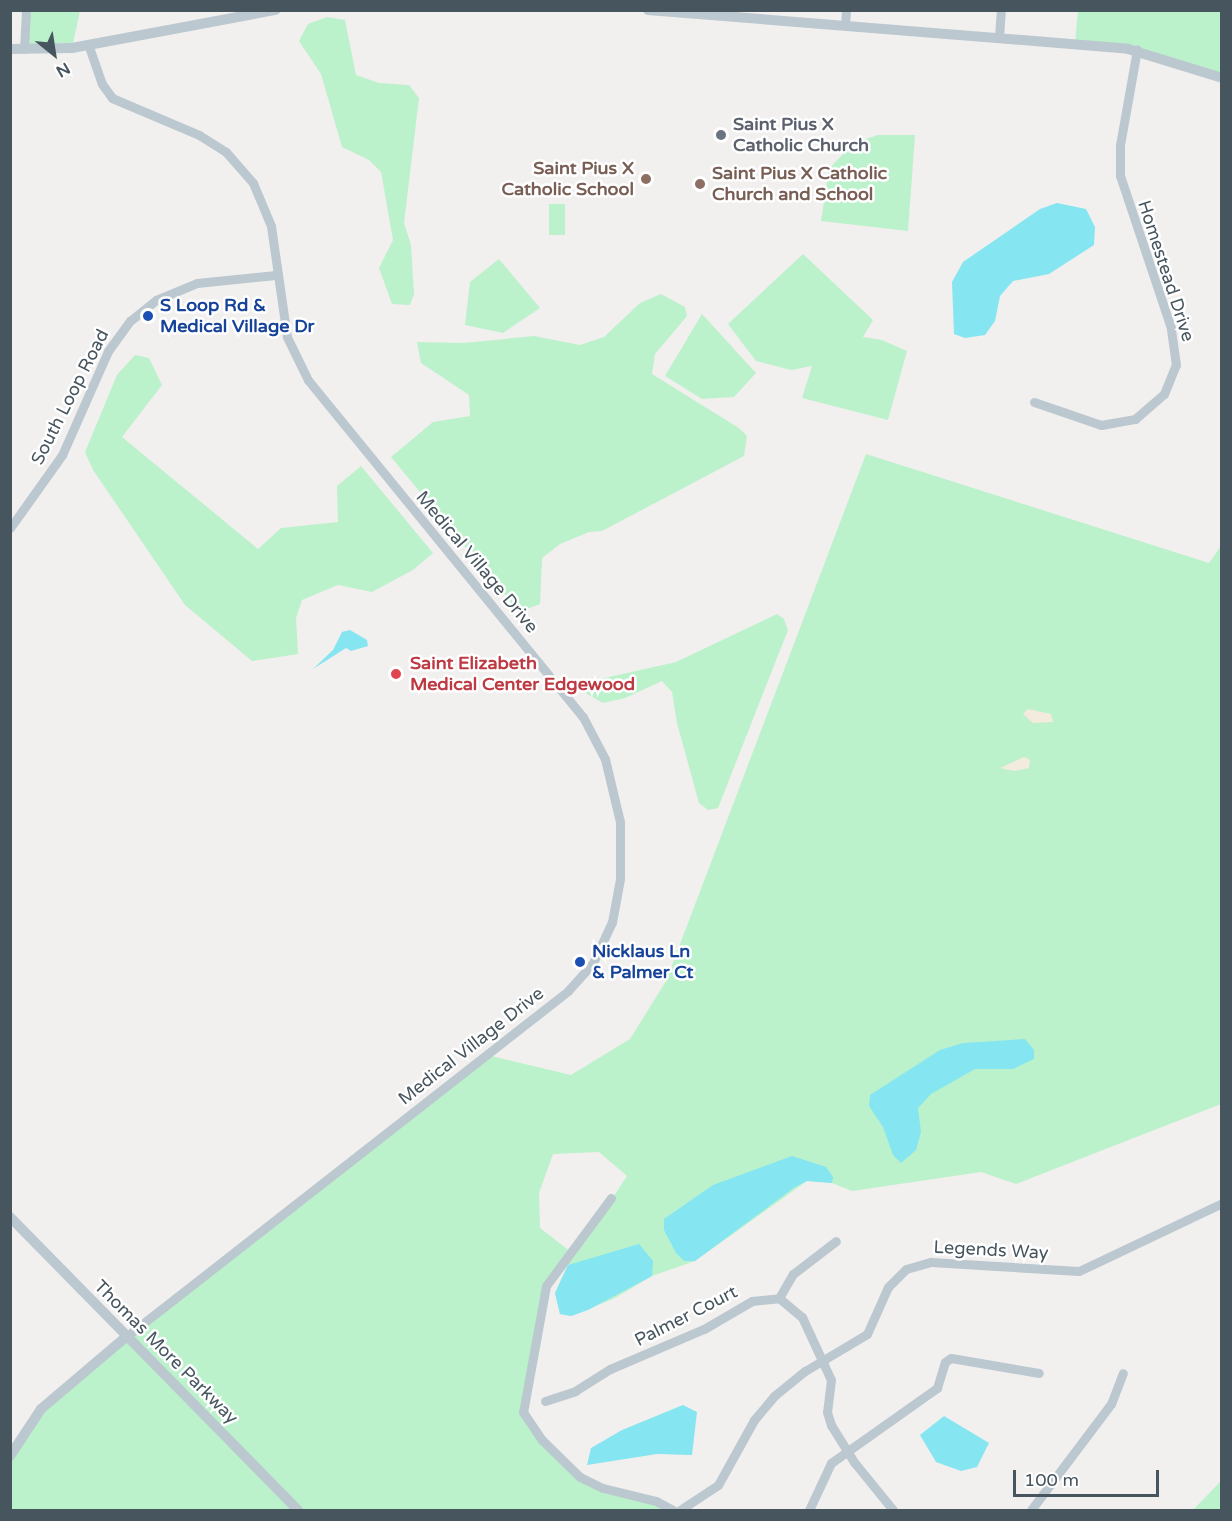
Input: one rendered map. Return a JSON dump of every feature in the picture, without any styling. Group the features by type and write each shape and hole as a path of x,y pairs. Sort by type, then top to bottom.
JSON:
{"street":[{"path":"24,49 26,10"},
{"path":"10,49 88,44 275,10"},
{"path":"648,10 1137,50 1221,78"},
{"path":"845,25 846,10"},
{"path":"999,37 1001,10"},
{"name":"Medical Village Drive","path":"88,44 102,84 112,98 199,135 242,167 267,212 287,337 299,365 324,404 560,687 597,740 618,805 618,890 606,941 593,963 568,991 128,1336"},
{"name":"Homestead Drive","path":"1034,402 1101,425 1135,419 1164,394 1176,365 1171,328 1120,176 1120,145 1137,50"},
{"name":"South Loop Road","path":"10,528 62,455 108,351 134,317 156,300 197,283 276,275"},
{"path":"611,1198 546,1286 523,1412 541,1439 580,1477 603,1488 656,1501 673,1510"},
{"name":"Legends Way","path":"680,1510 718,1485 761,1411 785,1386 821,1361 867,1334 893,1279 917,1263 1079,1271 1221,1203"},
{"name":"Thomas More Parkway","path":"10,1216 298,1510"},
{"path":"836,1241 793,1274 779,1298 802,1317 831,1380 828,1417 848,1452 893,1510"},
{"name":"Palmer Court","path":"545,1401 575,1391 609,1369 704,1329 752,1301 779,1298"},
{"path":"10,1456 41,1409 128,1336"},
{"path":"809,1510 831,1463 937,1388 945,1362 951,1358 1040,1373"},
{"path":"1031,1510 1111,1404 1124,1372"}],"green space":[{"path":"26,11 80,11 72,48 24,49"},
{"path":"1078,11 1221,11 1221,78 1169,59 1075,43"},
{"path":"327,17 345,20 356,75 379,83 409,85 419,98 404,223 411,245 414,294 410,305 392,304 379,268 393,240 381,172 369,160 342,147 321,74 299,41 308,24"},
{"path":"878,135 915,135 908,231 821,221 829,169 853,143"},
{"path":"549,204 565,204 565,235 549,235"},
{"path":"803,254 873,320 863,337 882,340 907,351 888,420 802,398 812,366 791,370 756,361 728,324"},
{"path":"499,259 540,308 503,333 465,325 470,282"},
{"path":"661,294 685,307 687,316 655,354 652,374 739,428 747,436 744,456 602,531 589,532 560,544 542,558 540,604 519,612 391,457 433,422 470,416 469,395 421,363 417,342 464,343 534,336 580,345 604,337 640,303"},
{"path":"702,314 756,373 734,397 702,399 665,376"},
{"path":"135,355 149,358 162,385 122,437 258,549 281,528 338,522 337,486 361,466 433,553 413,570 372,592 338,585 302,600 296,618 298,654 252,661 185,605 93,470 85,452 117,375"},
{"path":"866,454 1209,563 1221,546 1221,1104 1016,1184 981,1172 852,1191 832,1183 807,1181 695,1261 652,1276 615,1298 571,1316 560,1314 555,1293 568,1265 627,1176 599,1152 553,1154 539,1193 540,1228 571,1252 546,1286 523,1412 580,1477 673,1510 11,1510 10,1453 41,1409 487,1055 571,1075 630,1039 666,981"},
{"path":"777,614 784,619 788,630 718,808 708,810 699,803 677,723 672,692 662,681 625,698 603,703 582,691 587,682 676,662"},
{"path":"1221,1481 1221,1510 1193,1510"}],"sand":[{"path":"1028,709 1051,714 1053,722 1033,723 1023,714"},
{"path":"1024,757 1030,760 1029,768 1014,771 1000,768"}],"water":[{"path":"1057,203 1086,209 1095,227 1094,245 1049,274 1013,281 1000,296 995,321 985,335 965,338 954,334 952,282 963,262 1040,209"},
{"path":"350,630 367,640 368,646 351,651 346,648 313,669 333,650 342,632"},
{"path":"1025,1039 1034,1050 1034,1059 1013,1069 975,1069 931,1094 918,1108 921,1132 916,1150 901,1163 893,1155 883,1127 869,1106 870,1095 940,1050 963,1043"},
{"path":"792,1156 826,1167 833,1177 832,1183 807,1181 795,1187 695,1261 684,1261 676,1253 664,1230 664,1219 713,1185"},
{"path":"639,1244 653,1261 652,1276 588,1310 571,1316 560,1314 555,1293 568,1265"},
{"path":"683,1405 697,1412 692,1455 657,1454 587,1465 591,1448 622,1430"},
{"path":"944,1416 989,1443 977,1467 961,1471 936,1462 920,1435"}],"place":[{"name":"Saint Pius X Catholic Church","path":"721,135"},
{"name":"Saint Pius X Catholic School","path":"646,179"},
{"name":"Saint Pius X Catholic Church and School","path":"700,184"},
{"name":"S Loop Rd & Medical Village Dr","path":"148,316"},
{"name":"Saint Elizabeth Medical Center Edgewood","path":"396,674"},
{"name":"Nicklaus Ln & Palmer Ct","path":"580,962"}]}
